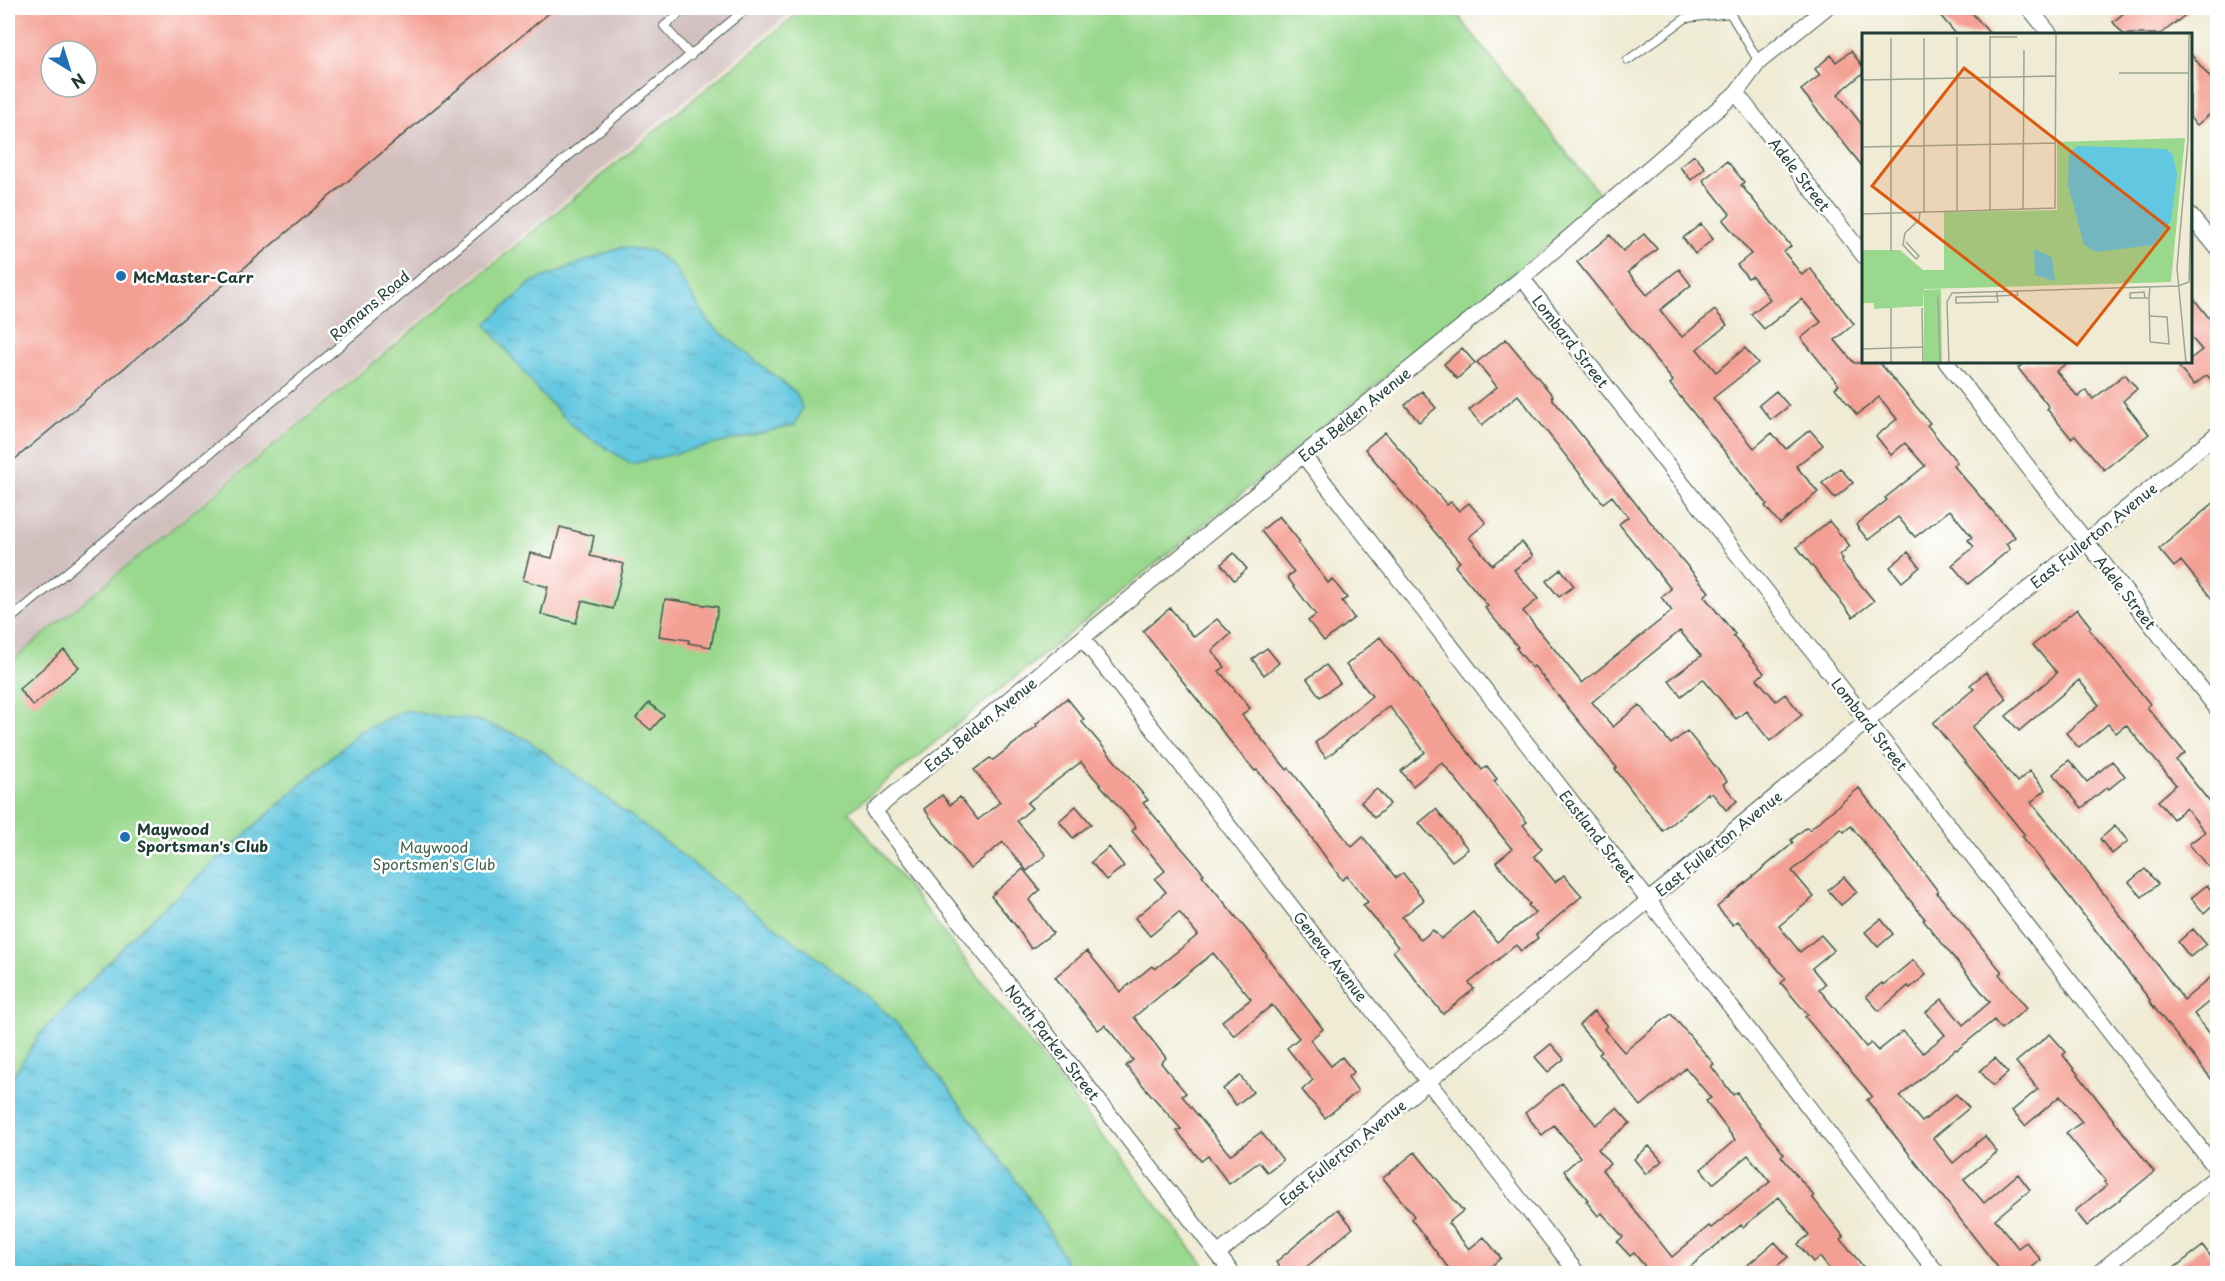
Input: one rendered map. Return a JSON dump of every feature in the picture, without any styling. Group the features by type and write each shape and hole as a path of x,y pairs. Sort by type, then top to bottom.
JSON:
{"street":[{"name":"East Belden Avenue","path":"874,811 1303,455 1522,278 1736,93 1758,62 1826,8"},
{"path":"2029,8 2049,33"},
{"name":"Adele Street","path":"1736,93 1862,255"},
{"path":"2192,217 2217,249"},
{"name":"Lombard Street","path":"1522,278 2217,1173"},
{"name":"Adele Street","path":"1947,363 2217,710"},
{"name":"East Fullerton Avenue","path":"1218,1254 2217,433"},
{"name":"Eastland Street","path":"1303,455 1938,1274"},
{"name":"Geneva Avenue","path":"1083,639 1578,1274"},
{"name":"North Parker Street","path":"874,811 1233,1274"},
{"path":"2097,1274 2217,1173"}],"lane":[{"path":"686,8 664,26 691,56"},
{"name":"Romans Road","path":"8,621 747,8"},
{"path":"1628,60 1686,18 1730,10 1758,62"}],"shaded area":[{"path":"8,8 797,8 8,663"}],"green space":[{"name":"Maywood Sportsmen's Club","path":"804,8 1452,8 1604,200 849,812 1208,1270 1204,1273 8,1274 8,664"}],"water":[{"path":"621,247 652,251 673,266 710,324 797,394 802,408 795,425 632,464 577,430 540,393 486,324 532,282"},
{"path":"406,710 480,721 525,738 867,995 906,1032 1028,1197 1064,1257 1067,1273 8,1273 8,1093 11,1079 40,1034 137,932 359,732"}],"building":[{"name":"McMaster-Carr","path":"8,8 555,8 8,465"},
{"path":"1934,8 1968,8 1989,33 1955,33"},
{"path":"2130,8 2194,8 2162,33 2122,33 2113,22"},
{"path":"1851,51 1862,66 1862,74 1838,94 1862,125 1862,166 1801,90 1820,75 1815,69 1831,55 1836,62"},
{"path":"2192,55 2217,86 2217,108 2197,125 2192,120"},
{"path":"1694,155 1705,168 1691,180 1680,167"},
{"path":"1727,161 1744,182 1741,185 1791,246 1784,252 1802,275 1810,268 1854,324 1835,340 1854,363 1880,363 1930,423 1927,425 1957,462 1953,465 2015,537 2006,544 2010,549 1968,584 1952,565 1974,547 1968,540 1972,537 1950,510 1915,537 1898,517 1868,540 1856,525 1925,466 1905,443 1891,455 1876,436 1897,419 1879,397 1857,415 1835,388 1839,385 1801,338 1821,322 1802,299 1764,329 1751,314 1770,299 1752,276 1748,278 1737,265 1751,254 1723,220 1730,214 1703,180"},
{"path":"1701,224 1713,239 1695,254 1683,238"},
{"path":"1644,234 1657,249 1628,272 1647,295 1679,269 1691,285 1660,310 1682,337 1715,310 1727,325 1697,349 1716,372 1745,348 1758,363 1713,398 1754,448 1772,433 1786,449 1810,430 1823,445 1796,466 1818,492 1780,524 1765,506 1767,504 1670,384 1673,381 1577,262 1610,235 1623,251"},
{"path":"2192,297 2217,328 2217,387 2207,375 2194,385 2179,368 2186,363 2192,363 2192,358 2202,350 2192,338"},
{"path":"1506,339 1648,519 1709,592 1704,596 1764,673 1757,679 1776,701 1785,694 1802,715 1770,741 1746,711 1736,719 1703,679 1681,696 1669,680 1701,656 1680,631 1592,702 1613,727 1639,705 1671,744 1687,731 1727,781 1723,784 1737,801 1726,810 1712,793 1709,795 1708,793 1663,831 1615,769 1617,768 1534,666 1532,668 1516,648 1518,647 1485,608 1488,606 1455,566 1460,562 1365,449 1385,432 1447,505 1451,502 1459,511 1469,503 1486,523 1469,537 1492,565 1522,542 1533,556 1514,570 1538,599 1523,611 1582,683 1672,611 1661,597 1671,589 1619,524 1628,517 1612,496 1603,503 1518,395 1482,425 1469,410 1497,387 1477,362"},
{"path":"1462,348 1475,363 1457,379 1444,364"},
{"path":"2025,363 2067,363 2056,371 2078,397 2086,390 2093,399 2125,374 2137,389 2123,401 2149,434 2104,470 2075,435 2071,438 2018,368"},
{"path":"1422,391 1436,408 1419,422 1405,405"},
{"path":"1776,391 1789,406 1771,420 1759,405"},
{"path":"1840,468 1853,483 1835,498 1822,483"},
{"path":"2217,500 2217,605 2181,561 2174,567 2159,549"},
{"path":"1279,516 1328,583 1332,579 1347,598 1342,601 1354,618 1324,641 1308,621 1316,615 1287,577 1294,572 1261,531"},
{"path":"1829,521 1850,546 1840,555 1843,559 1841,561 1874,601 1853,617 1797,547"},
{"path":"560,527 594,536 590,556 624,564 613,609 582,601 576,623 541,614 548,587 523,580 530,553 552,558"},
{"path":"1908,552 1920,567 1902,582 1890,567"},
{"path":"1234,553 1247,569 1234,580 1221,564"},
{"path":"1561,569 1574,586 1559,597 1546,581"},
{"path":"665,599 718,607 711,647 688,643 689,640 659,636"},
{"path":"1170,608 1194,637 1217,619 1231,634 1212,651 1225,667 1219,671 1250,708 1242,715 1287,770 1289,768 1352,847 1363,837 1396,878 1403,873 1424,900 1402,917 1421,940 1433,930 1441,939 1473,912 1497,942 1535,913 1496,862 1512,849 1442,762 1413,786 1401,771 1425,752 1389,706 1326,758 1315,743 1372,696 1346,665 1380,637 1482,770 1487,766 1497,779 1494,781 1527,822 1523,825 1542,849 1534,856 1555,882 1564,875 1582,896 1536,935 1538,938 1521,951 1516,945 1469,983 1474,989 1443,1014 1393,951 1398,947 1363,905 1368,902 1347,876 1342,880 1301,823 1238,751 1143,631"},
{"path":"2077,609 2091,627 2089,629 2150,704 2147,707 2185,753 2176,760 2217,811 2217,860 2208,867 2189,844 2205,832 2186,808 2173,819 2158,801 2176,785 2126,725 2116,733 2108,724 2079,748 2066,733 2099,705 2079,680 2019,731 2006,716 2057,673 2033,645"},
{"path":"1267,648 1279,663 1264,675 1252,659"},
{"path":"64,650 79,667 33,706 19,689"},
{"path":"1326,665 1340,683 1320,697 1307,679"},
{"path":"1986,672 2007,699 1972,727 2017,782 2030,771 2046,790 2031,802 2069,848 2184,1000 2217,972 2217,995 2194,1014 2217,1042 2217,1086 2022,836 2025,835 1933,723 1974,689 1970,685"},
{"path":"1067,698 1084,719 1081,721 1148,800 1143,803 1204,874 1202,875 1323,1029 1310,1040 1331,1066 1342,1057 1354,1072 1348,1077 1358,1091 1325,1118 1302,1090 1313,1080 1287,1048 1299,1038 1272,1005 1234,1036 1222,1021 1251,999 1213,953 1134,1017 1166,1058 1161,1063 1186,1093 1182,1096 1230,1155 1261,1132 1283,1160 1267,1172 1259,1162 1229,1184 1208,1156 1201,1161 1177,1131 1181,1129 1126,1066 1133,1060 1105,1025 1098,1030 1055,977 1087,951 1120,992 1152,966 1155,969 1198,935 1179,912 1150,936 1135,918 1166,892 1155,879 1165,871 1132,831 1136,827 1081,762 1027,803 1032,808 1017,821 1046,855 1027,871 1003,842 970,869 924,809 942,795 950,805 960,797 978,820 1000,802 974,770 990,758 993,760 1037,726 1036,724"},
{"path":"649,703 664,715 651,730 636,718"},
{"path":"2069,760 2087,782 2112,761 2125,776 2109,789 2107,787 2082,808 2053,774"},
{"path":"1859,788 1938,891 1937,893 2002,972 1999,974 2027,1008 2001,1029 1994,1020 1900,1096 1922,1122 1956,1094 1969,1108 1933,1138 1953,1163 1985,1136 1997,1152 1964,1179 1984,1203 2018,1174 2030,1190 1995,1219 2018,1248 2026,1242 2041,1260 2024,1274 2003,1274 1867,1100 1872,1096 1805,1017 1808,1015 1781,983 1786,979 1738,921 1733,925 1717,907 1793,843 1791,840 1807,827 1809,830","holes":["1851,826 1925,919 1923,920 1990,1002 1963,1025 1942,999 1926,1012 1945,1035 1923,1053 1903,1031 1878,1051 1871,1043 1866,1047 1819,989 1825,984 1812,968 1834,950 1821,935 1800,952 1779,926 1814,897 1792,871 1841,829 1844,832"]},
{"path":"1377,789 1390,804 1374,818 1361,802"},
{"path":"1076,806 1091,824 1073,838 1059,821"},
{"path":"1436,809 1468,849 1452,861 1419,823"},
{"path":"2115,826 2128,841 2112,854 2100,839"},
{"path":"1109,847 1124,866 1106,880 1091,862"},
{"path":"1023,869 1040,890 1029,900 1053,933 1031,949 1016,926 991,896"},
{"path":"2145,869 2158,884 2142,897 2129,882"},
{"path":"1844,877 1857,892 1841,905 1828,890"},
{"path":"2207,885 2217,901 2204,913 2191,898"},
{"path":"1881,919 1893,934 1878,947 1865,932"},
{"path":"2193,929 2206,944 2190,957 2178,942"},
{"path":"1913,960 1926,975 1910,988 1908,986 1879,1011 1866,996"},
{"path":"1594,1011 1607,1026 1604,1029 1624,1052 1671,1014 1714,1064 1711,1066 1733,1095 1737,1092 1745,1106 1784,1154 1781,1156 1844,1237 1841,1239 1869,1274 1833,1274 1820,1257 1813,1262 1798,1244 1809,1235 1779,1197 1684,1272 1686,1274 1651,1274 1634,1253 1630,1256 1617,1242 1623,1237 1602,1213 1598,1216 1564,1171 1580,1157 1554,1125 1542,1135 1525,1113 1562,1083 1596,1125 1617,1108 1630,1123 1598,1149 1610,1164 1602,1170 1672,1257 1709,1226 1711,1228 1770,1182 1748,1155 1713,1184 1701,1169 1735,1140 1706,1101 1711,1098 1686,1068 1641,1106 1599,1054 1602,1052 1579,1025"},
{"path":"2050,1034 2066,1052 2063,1055 2154,1172 2087,1226 2075,1211 2107,1185 2066,1133 2082,1122 2060,1096 2025,1126 2012,1111 2038,1089 2016,1062"},
{"path":"1551,1044 1564,1059 1548,1072 1535,1057"},
{"path":"1995,1058 2008,1073 1993,1086 1980,1071"},
{"path":"1240,1076 1253,1092 1236,1105 1223,1089"},
{"path":"1649,1146 1662,1161 1646,1174 1634,1159"},
{"path":"1415,1152 1463,1211 1448,1223 1469,1249 1484,1237 1501,1258 1482,1274 1453,1274 1411,1219 1414,1216 1383,1178"},
{"path":"1338,1209 1353,1228 1298,1274 1285,1274 1276,1262"},
{"path":"1775,1242 1788,1257 1767,1274 1737,1274"},
{"path":"2203,1246 2217,1265 2206,1274 2166,1274"}],"place":[{"name":"McMaster-Carr","path":"121,276"},
{"name":"Maywood Sportsman's Club","path":"125,837"}]}
